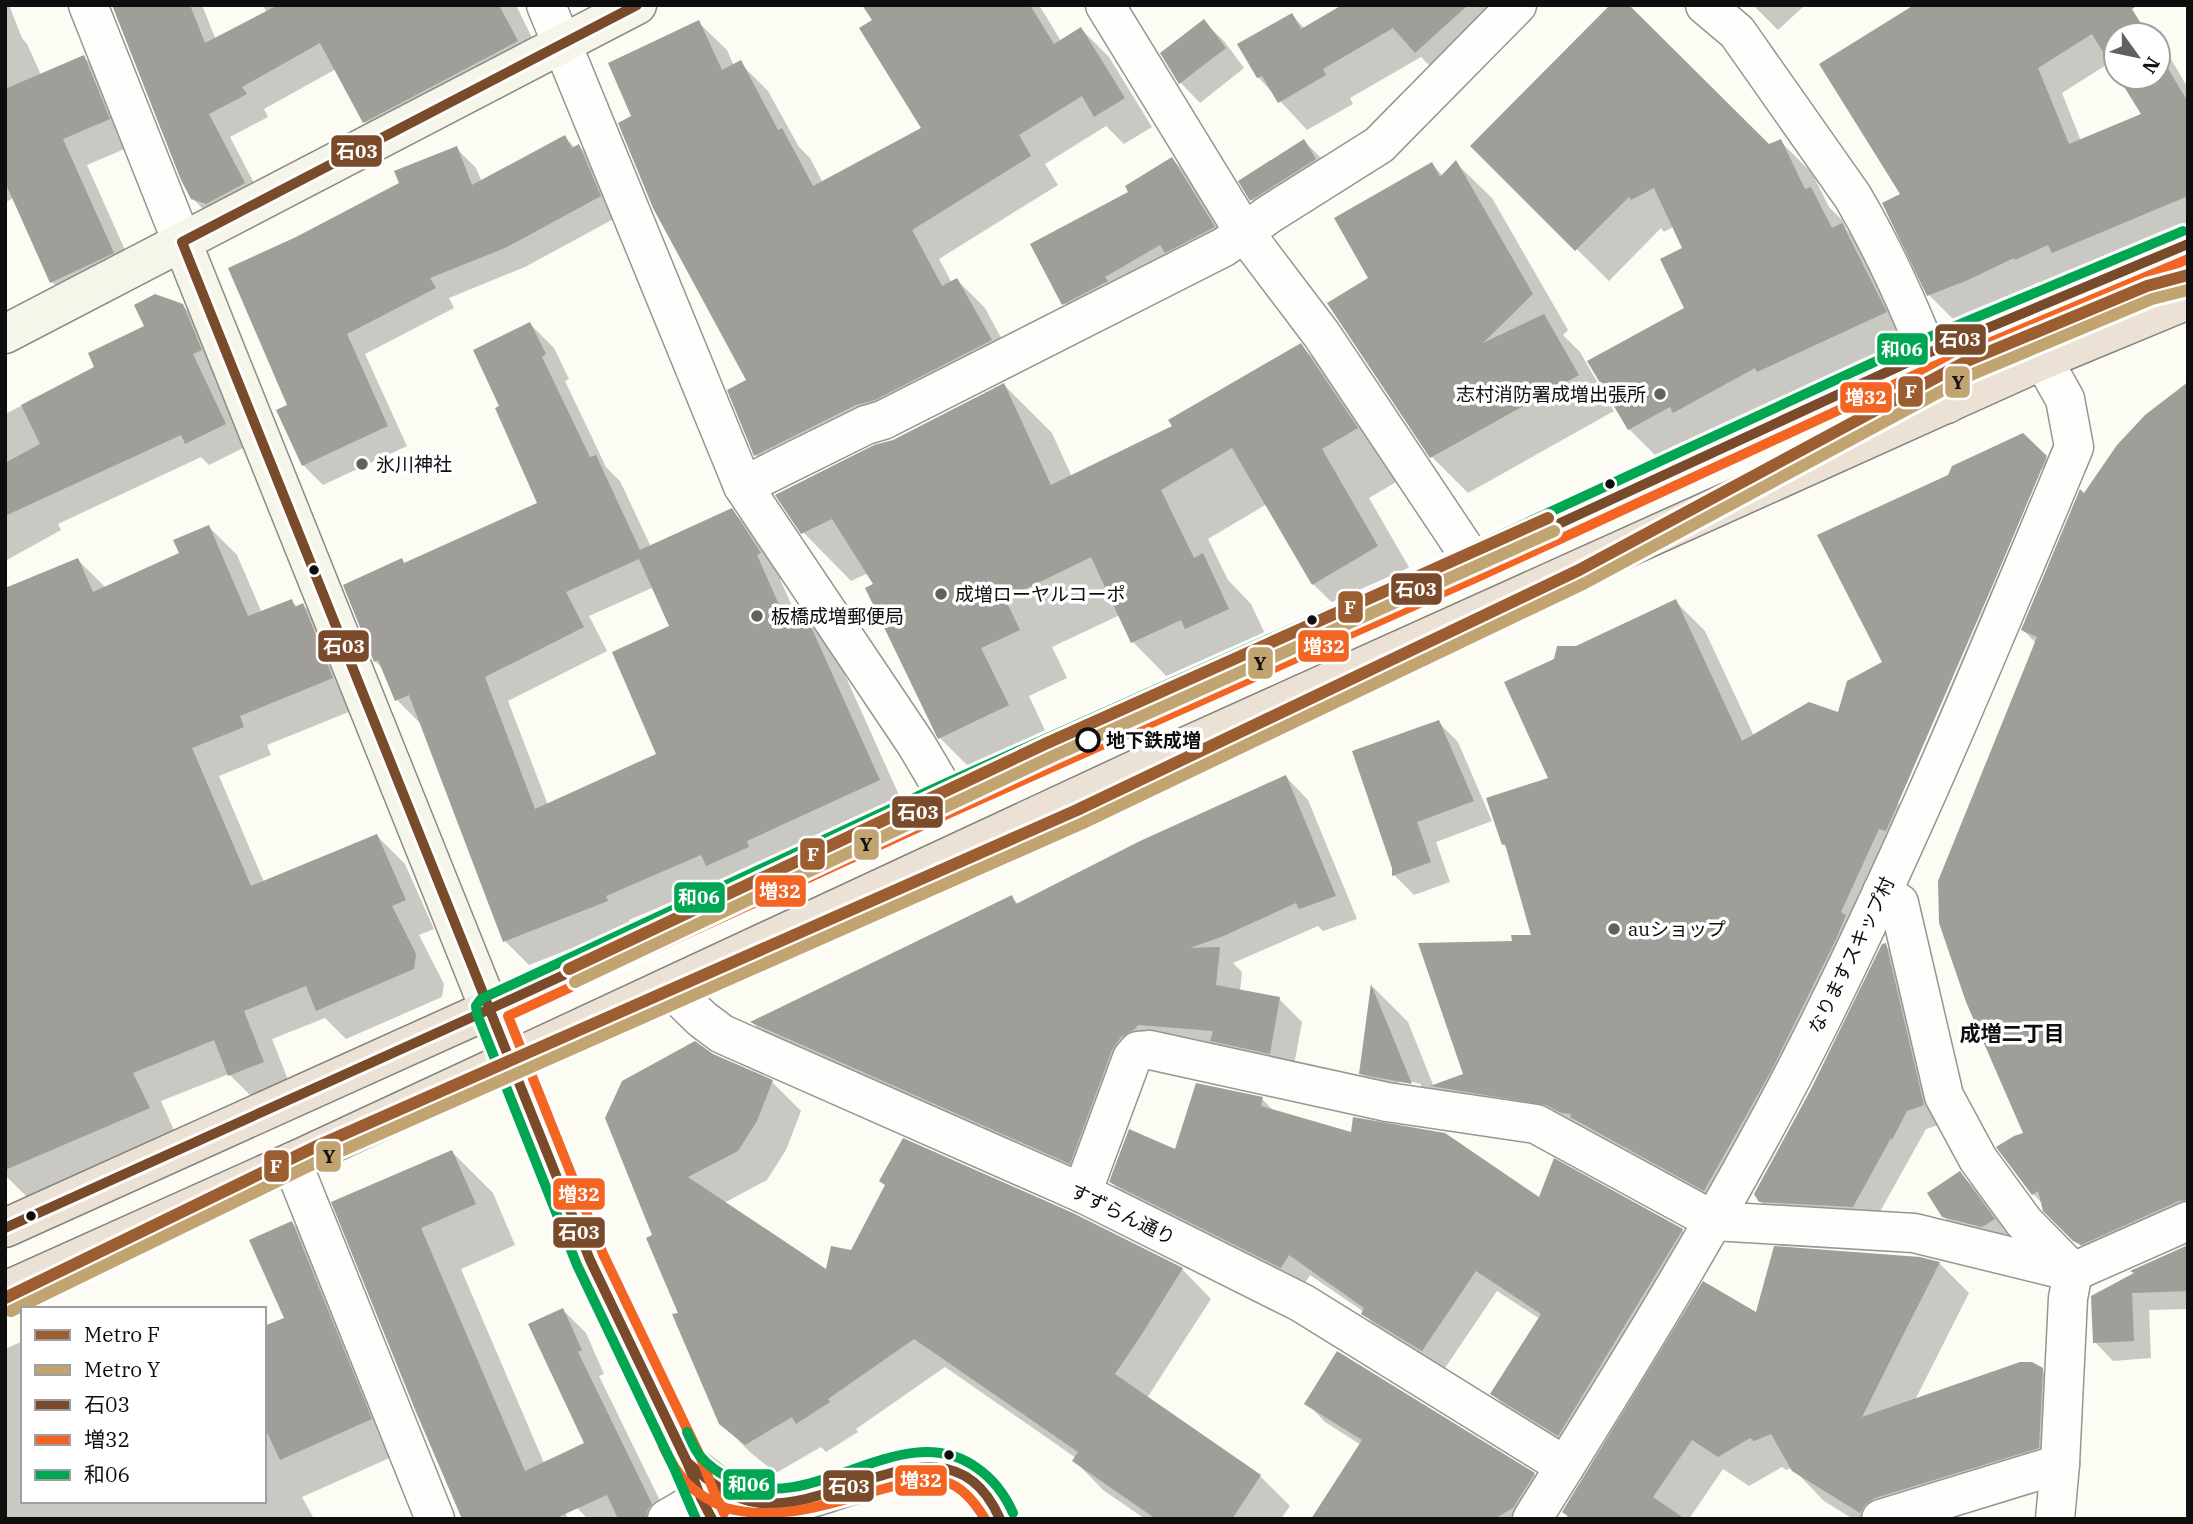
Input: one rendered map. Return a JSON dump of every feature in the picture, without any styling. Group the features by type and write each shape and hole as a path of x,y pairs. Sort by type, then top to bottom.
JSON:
{"highway":[{"path":"5,1228 948,798 1474,563 1928,353 2188,244"},
{"path":"5,1291 292,1162 1193,743 2043,360 2188,300"}],"street":[{"path":"88,5 590,1260 687,1462 710,1502"},
{"path":"546,5 743,486 909,733 948,798"},
{"path":"5,334 636,5"},
{"path":"1105,5 1244,232 1322,335 1474,563"},
{"path":"743,486 866,425 895,414 1224,247 1379,145 1517,5"},
{"path":"1705,5 1737,32 1853,197 1866,219 1928,353 1947,404"},
{"name":"なりますスキップ村","path":"1532,1519 1714,1221 1821,1019 1944,758 2074,447 2065,399 2043,360"},
{"path":"1882,892 1899,902 1944,1096 1978,1159 2024,1222 2073,1272"},
{"name":"すずらん通り","path":"670,987 702,1019 722,1034 1082,1193 1302,1303 1565,1466"},
{"path":"1082,1193 1132,1058 1138,1051 1150,1050 1387,1102 1536,1124 1714,1221 1914,1233 2073,1272 2188,1221"},
{"path":"292,1162 435,1519"},
{"path":"2055,1519 2068,1298 2073,1272"},
{"path":"1881,1519 2060,1464"},
{"path":"667,1519 710,1502 746,1501 790,1510 907,1469 935,1466 951,1469 966,1477 980,1489 1000,1519"}],"building":[{"path":"112,5 190,5 205,43 278,5 499,5 518,41 363,123 320,43 242,87 247,94 209,114 245,183 206,204 191,199 181,180"},
{"path":"862,5 1030,5 1054,44 1081,27 1125,98 1094,117 1082,96 1019,135 1031,156 912,230 942,286 957,278 992,340 875,400 856,405 754,456 727,390 746,380 653,208 618,123 631,116 608,63 699,20 722,70 741,60 778,130 782,128 813,186 921,128 859,28 872,20"},
{"path":"1342,5 1468,5 1415,53 1393,28 1323,69 1326,75 1278,103 1262,76 1257,78 1237,44 1292,13 1301,29"},
{"path":"1610,5 1629,5 1769,144 1781,139 1805,189 1811,187 1832,228 1842,223 1887,312 1757,372 1755,368 1673,413 1670,407 1628,430 1587,361 1684,308 1660,259 1682,248 1654,188 1631,200 1629,197 1575,251 1470,146"},
{"path":"1914,5 2138,5 2132,9 2139,21 2102,21 2102,51 2092,34 2038,68 2069,144 2141,114 2127,91 2172,91 2172,75 2188,102 2188,196 2052,253 2048,245 1927,296 1882,203 1900,194 1819,64"},
{"path":"1204,19 1226,48 1179,84 1160,53"},
{"path":"84,55 110,119 63,139 114,253 50,283 5,182 5,89"},
{"path":"565,135 572,148 579,144 601,196 505,248 430,278 436,288 347,334 388,426 302,466 276,410 287,405 228,268 296,237 399,183 394,171 457,146 472,185"},
{"path":"1304,139 1316,159 1250,201 1238,181"},
{"path":"1172,157 1215,227 1165,253 1160,245 1105,277 1108,281 1062,305 1030,244 1128,192 1125,186"},
{"path":"1456,160 1533,294 1483,343 1544,314 1579,375 1430,458 1327,303 1368,278 1334,218 1432,162 1440,177"},
{"path":"155,294 183,304 202,350 193,354 226,424 185,444 181,435 5,516 5,463 40,444 21,405 94,367 88,353 144,326 134,305"},
{"path":"530,322 546,354 542,357 590,457 596,455 640,550 732,508 761,553 757,555 784,616 799,609 812,629 880,780 747,841 749,847 706,866 701,855 606,896 608,901 503,942 409,695 395,701 378,660 374,662 343,585 402,558 404,563 537,503 495,408 499,406 473,350","holes":["639,559 669,626 612,652 656,754 535,809 485,677 584,627 566,592"]},
{"path":"1301,343 1358,428 1322,449 1378,546 1312,585 1232,448 1161,490 1194,558 1203,553 1229,609 1185,629 1181,620 1131,643 1091,557 1005,599 1020,630 981,648 1009,705 938,739 865,588 873,584 832,519 801,534 775,495 874,445 893,440 1004,383 1051,485 1172,426 1168,420"},
{"path":"2188,382 2188,1200 2179,1201 2081,1245 2073,1241 2043,1211 2038,1191 2032,1195 1996,1147 2023,1133 1966,1002 1939,923 1938,881 2037,637 2021,630 2080,489 2084,493 2117,445 2145,415"},
{"path":"2023,433 2047,456 1994,582 1886,831 1879,829 1841,912 1846,915 1837,937 1771,1071 1704,1191 1570,1117 1571,1114 1561,1113 1546,1105 1430,1086 1463,1074 1418,943 1512,941 1511,935 1531,935 1505,844 1502,845 1486,798 1548,778 1504,682 1554,659 1557,646 1576,646 1676,599 1742,741 1809,702 1838,712 1847,681 1882,662 1817,535 1948,475 1952,466"},
{"path":"209,525 248,616 292,599 295,607 303,603 333,678 240,716 244,727 192,748 251,886 377,834 406,900 392,906 416,954 414,969 316,1011 306,986 244,1011 264,1062 228,1076 214,1040 133,1073 150,1108 5,1170 5,588 78,558 93,592 179,553 173,540"},
{"path":"1439,720 1474,801 1417,822 1431,862 1392,876 1392,868 1352,751"},
{"path":"1286,775 1336,896 1299,909 1296,903 1190,948 1220,947 1216,985 1280,997 1270,1054 1210,1041 1213,1031 1138,1025 1121,1037 1112,1050 1070,1164 750,1022 1012,895 1016,904 1140,841"},
{"path":"1886,943 1924,1105 1907,1111 1853,1207 1759,1202 1754,1194 1810,1091 1882,944"},
{"path":"1371,984 1412,1084 1359,1074"},
{"path":"695,1041 713,1054 773,1080 757,1121 738,1151 688,1177 826,1269 831,1246 851,1250 885,1185 879,1181 903,1138 1073,1213 1183,1268 1115,1374 1261,1475 1232,1519 1156,1519 1072,1461 1078,1452 914,1339 796,1424 792,1417 745,1445 719,1424 672,1314 678,1313 646,1238 652,1235 605,1118 622,1081"},
{"path":"1196,1083 1263,1097 1261,1106 1351,1132 1353,1117 1445,1133 1539,1197 1554,1158 1683,1229 1558,1436 1490,1394 1541,1314 1476,1271 1422,1351 1361,1314 1364,1308 1289,1255 1281,1268 1109,1182 1129,1129 1175,1149"},
{"path":"452,1150 476,1204 421,1228 525,1471 584,1443 528,1324 563,1308 582,1350 578,1352 652,1504 645,1519 618,1519 607,1495 554,1519 462,1519 331,1202"},
{"path":"1960,1171 1995,1219 1982,1227 1942,1217 1927,1193"},
{"path":"292,1221 372,1419 280,1460 266,1430 266,1325 284,1318 249,1240"},
{"path":"2188,1245 2188,1291 2132,1293 2134,1341 2093,1343 2091,1296 2134,1273 2130,1271"},
{"path":"1774,1246 1920,1257 1940,1262 1862,1417 2020,1362 2032,1362 2043,1368 2039,1448 1875,1498 1866,1504 1860,1513 1792,1471 1771,1434 1754,1441 1750,1438 1718,1457 1692,1440 1653,1497 1685,1519 1572,1519 1562,1512 1703,1281 1756,1312"},
{"path":"1337,1351 1535,1473 1513,1508 1494,1519 1311,1519 1362,1440 1304,1404"}],"metro line":[{"name":"F","path":"5,1298 317,1146 1077,810 1579,570 1967,361 2147,286 2188,275"},
{"name":"Y","path":"11,1311 323,1159 1083,823 1585,583 1973,374 2152,299 2188,290"},
{"name":"F","path":"569,969 1045,744 1548,518"},
{"name":"Y","path":"575,982 1051,757 1554,531"}],"transit line":[{"name":"石03","path":"637,5 182,242 590,1260 712,1519"},
{"name":"和06","path":"696,1519 577,1265 477,1014 476,1006 481,999 942,785 1468,550 1922,340 2183,231"},
{"name":"石03","path":"5,1228 948,798 1474,563 1928,353 2188,244"},
{"name":"増32","path":"724,1513 700,1456 603,1254 508,1016 954,811 1480,576 1934,366 2188,259"},
{"name":"和06","path":"687,1432 707,1464 735,1481 765,1489 796,1487 889,1458 919,1452 948,1455 977,1468 988,1477 1013,1513"},
{"name":"増32","path":"663,1446 687,1484 704,1497 726,1508 748,1512 791,1511 813,1508 922,1480 934,1480 958,1488 973,1502 985,1519"},
{"name":"石03","path":"687,1462 730,1494 760,1503 791,1502 892,1473 924,1467 953,1471 979,1487 1000,1519"}],"place":[{"name":"志村消防署成増出張所","path":"1660,394"},
{"name":"氷川神社","path":"362,464"},
{"name":"成増ローヤルコーポ","path":"941,594"},
{"name":"板橋成増郵便局","path":"757,616"},
{"name":"地下鉄成増","path":"1088,740"},
{"name":"auショップ","path":"1614,929"}],"district":[{"name":"成増二丁目","path":"2012,1033"}]}
